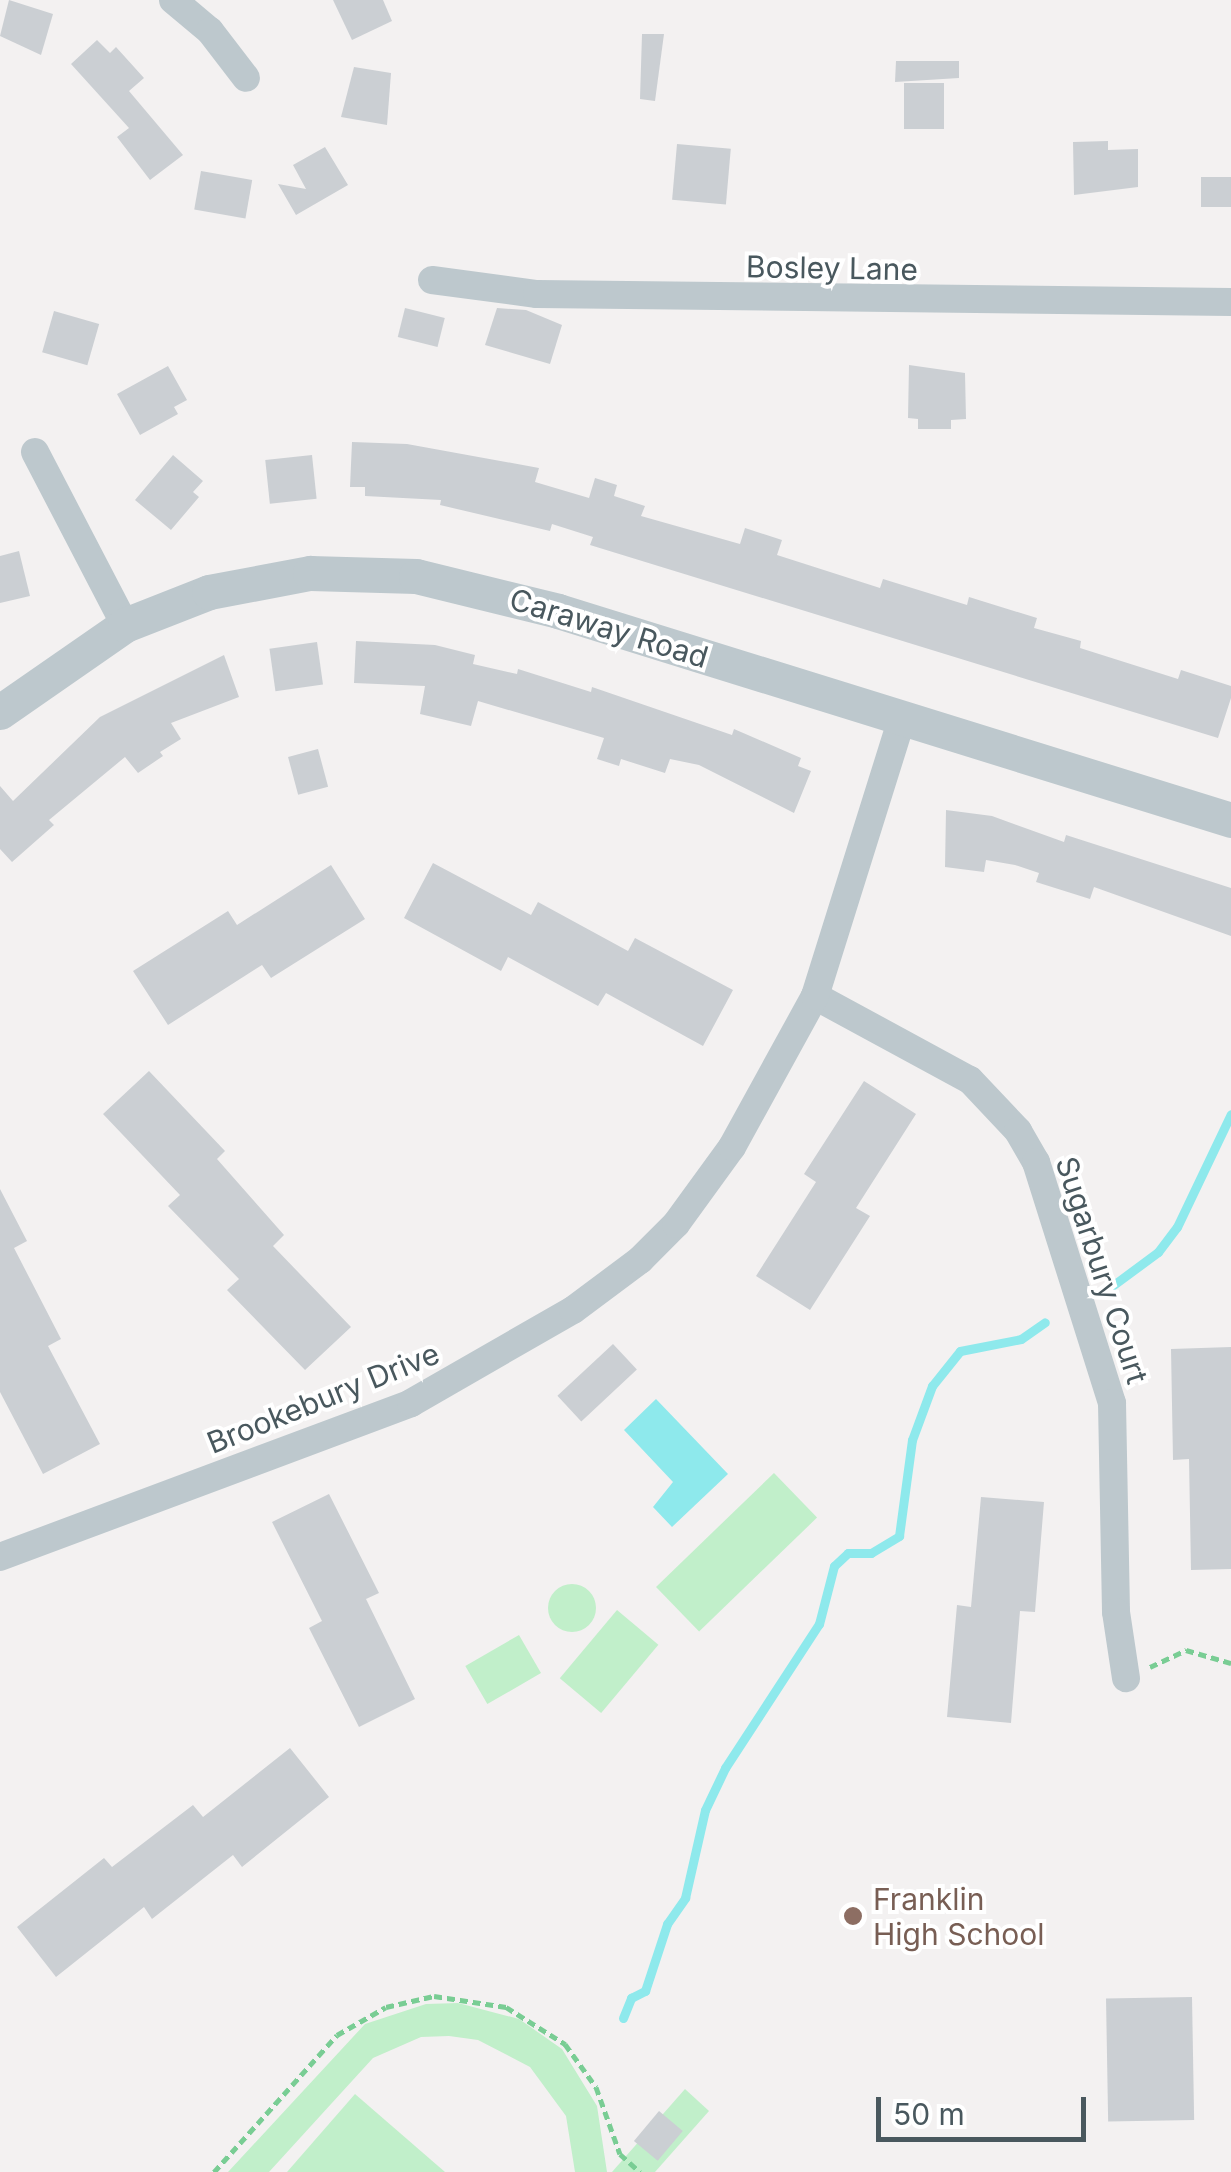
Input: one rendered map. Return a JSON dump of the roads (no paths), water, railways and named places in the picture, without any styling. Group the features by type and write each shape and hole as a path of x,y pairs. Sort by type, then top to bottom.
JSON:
{"street":[{"path":"173,0 210,31 246,78"},
{"name":"Bosley Lane","path":"432,280 537,294 1231,302"},
{"path":"35,452 125,625"},
{"name":"Caraway Road","path":"0,712 125,625 209,592 266,579 358,571 416,576 511,598 1231,820"},
{"name":"Brookebury Drive","path":"0,1557 411,1403 573,1310 640,1260 695,1200 815,996 902,718"},
{"name":"Sugarbury Court","path":"815,996 970,1080 1018,1131 1036,1162 1112,1403 1116,1612 1126,1678"}],"water":[{"path":"656,1399 728,1474 672,1527 653,1507 673,1482 624,1430"}],"waterway":[{"path":"1108,1289 1158,1252 1177,1227 1231,1114"},
{"path":"623,2018 631,1998 645,1991 667,1924 685,1898 705,1810 725,1768 819,1624 834,1566 848,1553 871,1553 899,1536 912,1440 932,1386 960,1351 1021,1339 1045,1322"}],"place":[{"name":"Franklin High School","path":"853,1916"}]}
